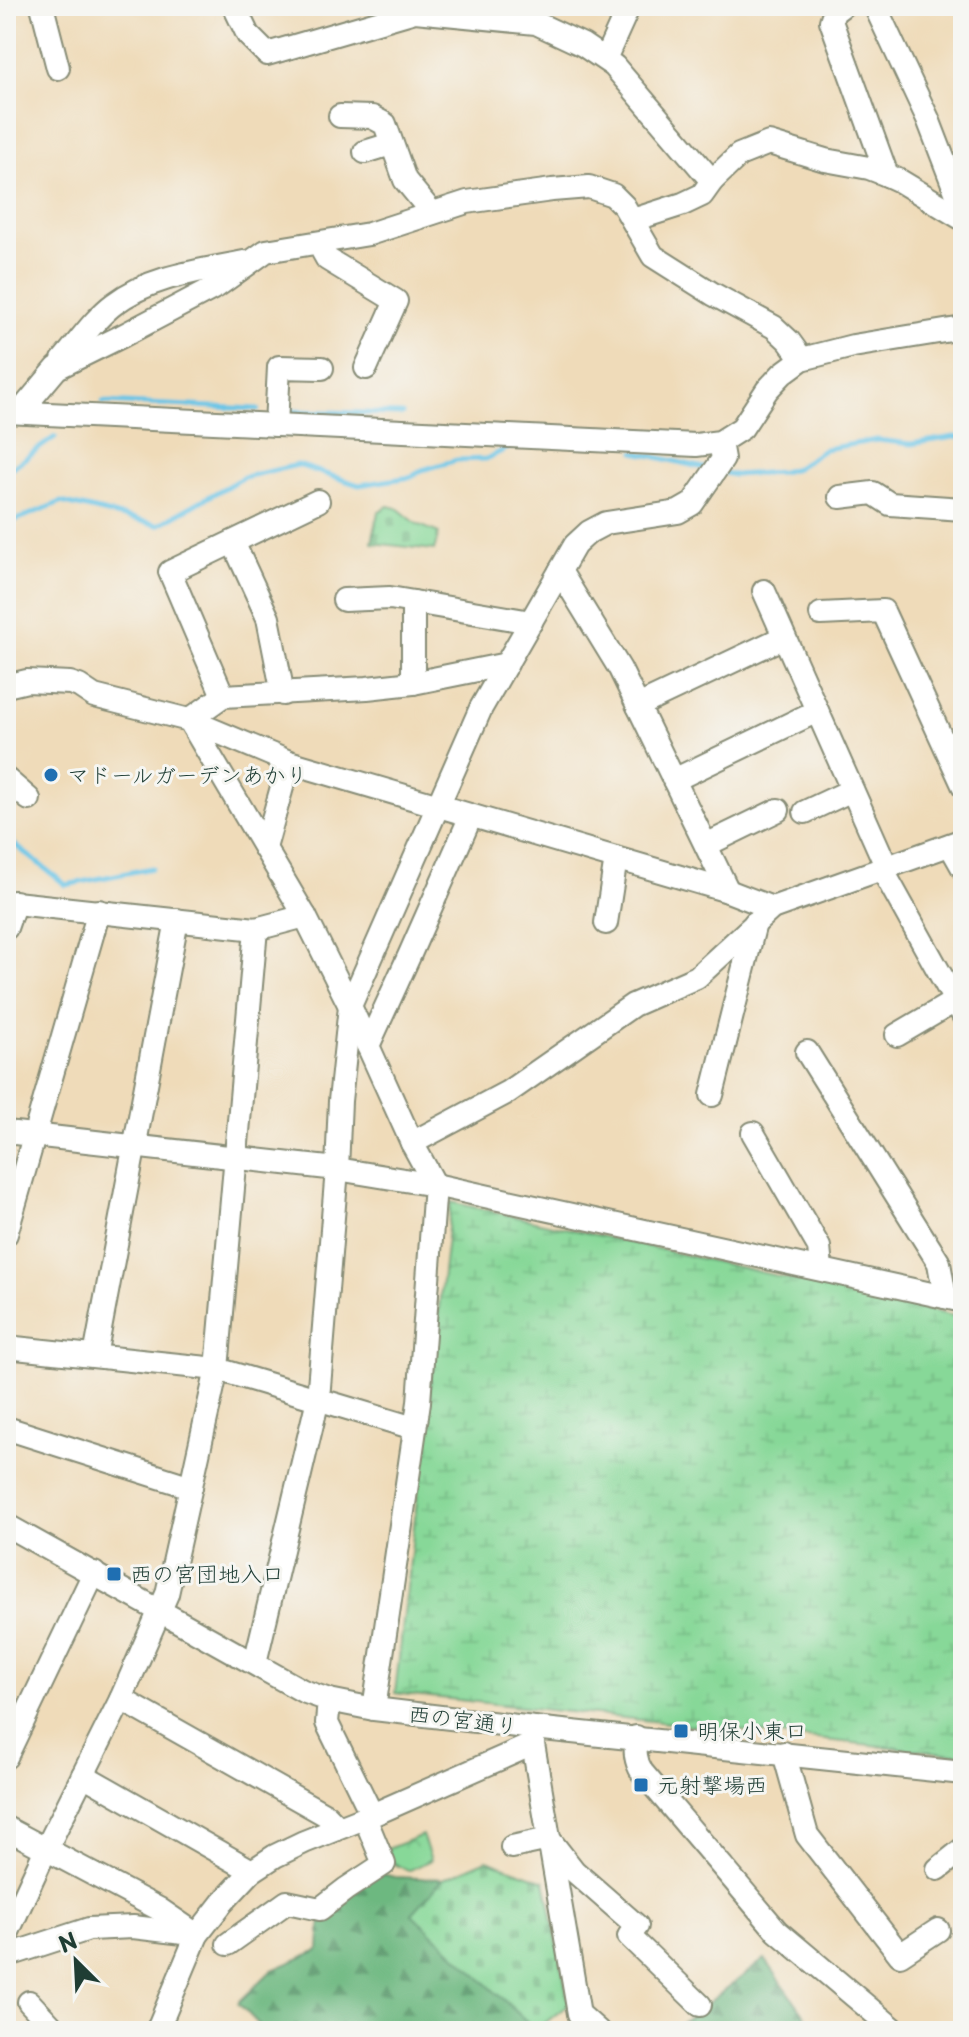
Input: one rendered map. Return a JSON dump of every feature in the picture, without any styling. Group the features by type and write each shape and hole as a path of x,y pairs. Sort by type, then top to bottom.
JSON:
{"street":[{"path":"42,6 58,68"},
{"path":"234,6 248,35 267,54 415,11 535,14 614,66 712,181"},
{"path":"605,59 629,6"},
{"path":"842,6 834,12 831,21 887,175"},
{"path":"875,6 928,119 963,208"},
{"path":"340,116 372,117 385,124 405,180 432,213"},
{"path":"633,220 702,195 739,155 769,143 887,175 963,219"},
{"path":"365,152 391,144"},
{"path":"57,368 217,286 266,251 369,234 467,202 589,187 613,195 624,206 653,256 713,294 774,327 802,359"},
{"path":"318,243 327,259 396,301 366,368"},
{"path":"13,412 113,305 148,285 176,275 253,261"},
{"path":"13,412 696,445 720,442 742,428 767,390 802,359 853,346 963,328"},
{"path":"276,425 279,367 322,368"},
{"path":"255,1663 318,1399 350,1006 481,708 575,545 589,532 606,523 678,512 692,504 723,459 720,442"},
{"path":"840,497 873,493 890,504 963,509"},
{"path":"223,696 170,572 318,501"},
{"path":"233,542 268,618 283,694"},
{"path":"560,571 620,669 728,891"},
{"path":"764,591 884,868 959,1008 897,1035"},
{"path":"344,600 390,598 531,622"},
{"path":"413,602 413,683"},
{"path":"821,614 883,611 963,785"},
{"path":"638,706 784,637"},
{"path":"189,720 223,696 413,683 507,664"},
{"path":"6,686 27,681 70,683 94,696 189,720 289,762 728,891 763,915"},
{"path":"674,780 817,711"},
{"path":"189,720 305,916 412,1143 435,1185 419,1402 374,1709"},
{"path":"265,848 289,762"},
{"path":"6,779 29,799"},
{"path":"805,812 852,790"},
{"path":"706,845 778,810"},
{"path":"368,1046 471,816"},
{"path":"412,1143 508,1092 633,1005 697,977 763,915 957,843 963,868"},
{"path":"606,923 616,858"},
{"path":"6,928 11,902 256,929 305,916"},
{"path":"6,1234 99,911"},
{"path":"712,1095 763,915"},
{"path":"95,1356 177,920"},
{"path":"6,1936 121,1699 167,1594 217,1369 256,929"},
{"path":"807,1052 939,1263 954,1299"},
{"path":"6,1132 337,1169 435,1185 954,1299"},
{"path":"753,1133 819,1247 821,1269"},
{"path":"6,1347 217,1369 414,1428"},
{"path":"6,1428 191,1487"},
{"name":"西の宮通り","path":"8,1532 94,1573 303,1691 329,1700 534,1736 636,1737 963,1773"},
{"path":"6,1757 94,1573"},
{"path":"121,1699 326,1815 338,1827"},
{"path":"228,1944 287,1902 320,1909 384,1864 369,1816 327,1723 329,1700"},
{"path":"157,2031 197,1935 252,1871 275,1856 369,1816 534,1736 579,2014 598,2031"},
{"path":"636,1737 635,1756 642,1772 777,1931 896,2031"},
{"path":"784,1753 807,1835 900,1955 938,1930"},
{"path":"83,1775 252,1871"},
{"path":"6,1828 159,1909 197,1935"},
{"path":"512,1847 549,1839"},
{"path":"549,1839 574,1871 637,1926 629,1936 700,2005"},
{"path":"938,1869 963,1849"},
{"path":"6,1956 89,1929 133,1927 197,1935"},
{"path":"29,2002 56,2031"}],"green space":[{"path":"388,506 397,508 417,524 439,533 434,550 372,543 378,512"},
{"path":"451,1202 963,1318 963,1755 395,1693"},
{"path":"422,1835 431,1860 408,1871 391,1862 387,1849"},
{"path":"487,1860 545,1881 569,2004 536,2030 412,1914 443,1879"},
{"path":"376,1872 394,1877 443,1879 412,1914 537,2031 265,2031 238,2003 272,1970 319,1950 321,1918"},
{"path":"765,1959 816,2031 672,2031"}],"waterway":[{"path":"103,402 258,409"},
{"path":"290,411 402,414"},
{"path":"6,472 55,437"},
{"path":"721,472 733,475 782,472 796,468 825,449 877,440 911,444 963,438"},
{"path":"6,524 61,502 158,525 244,477 298,465 359,485 411,477 422,470 457,460 486,459 514,447"},
{"path":"635,452 708,469"},
{"path":"6,838 66,885 152,868"}],"place":[{"name":"マドールガーデンあかり","path":"51,775"},
{"name":"西の宮団地入口","path":"114,1574"},
{"name":"明保小東口","path":"681,1731"},
{"name":"元射撃場西","path":"641,1785"}]}
